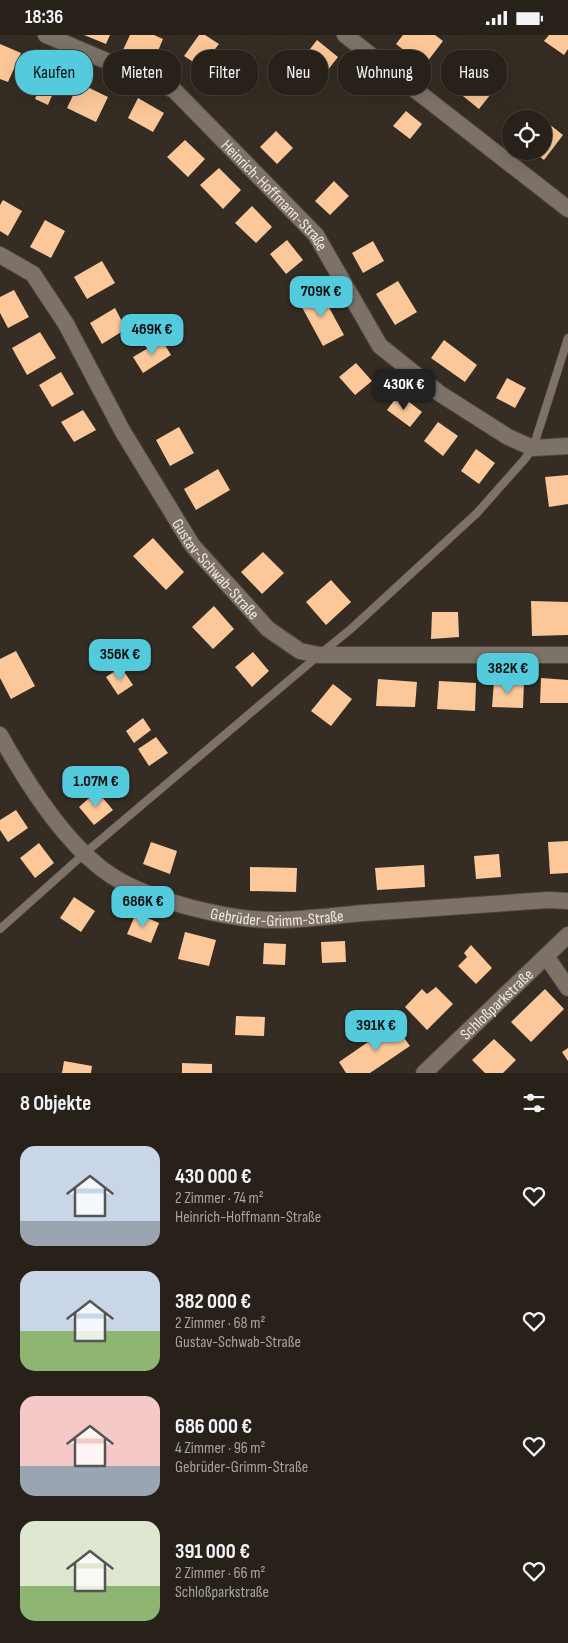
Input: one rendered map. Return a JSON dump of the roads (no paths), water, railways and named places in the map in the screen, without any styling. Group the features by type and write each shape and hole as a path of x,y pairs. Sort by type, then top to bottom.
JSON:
{"street":[{"name":"Heinrich-Hoffmann-Straße","path":"46,35 174,91 316,235 380,346 439,393 508,437 533,448 568,446"},
{"path":"345,35 568,209"},
{"name":"Gustav-Schwab-Straße","path":"0,255 33,275 66,324 123,432 192,545 268,629 300,651 319,655 568,655"},
{"name":"Gebrüder-Grimm-Straße","path":"0,735 41,803 85,853 113,876 129,885 177,903 228,915 279,920 548,900 568,901"},
{"name":"Schloßparkstraße","path":"424,1073 568,935"},
{"path":"546,956 568,988"}],"lane":[{"path":"0,929 85,853 352,628 477,513 533,448 568,340"}]}
